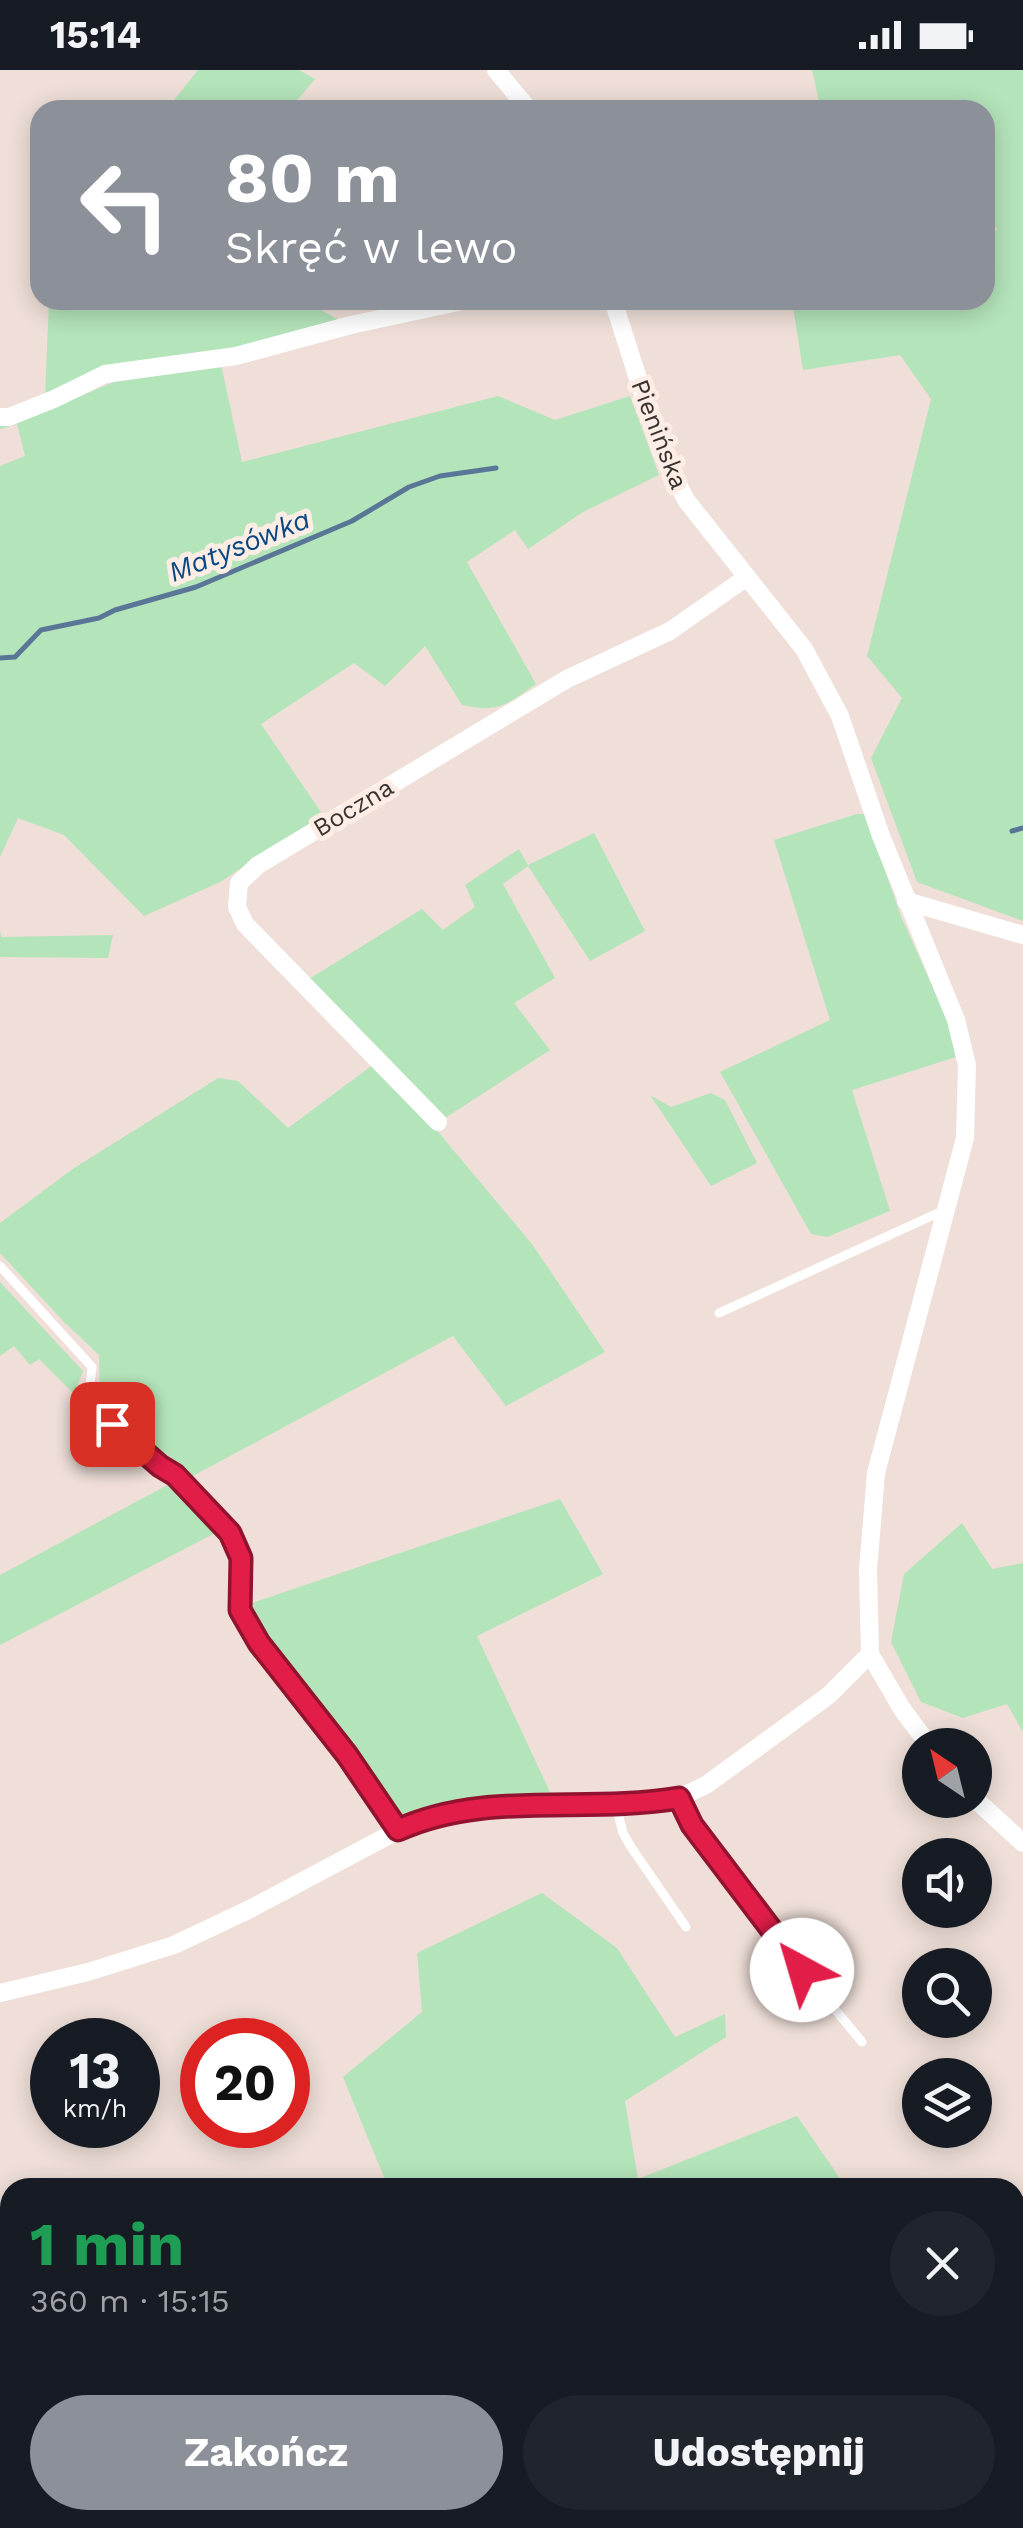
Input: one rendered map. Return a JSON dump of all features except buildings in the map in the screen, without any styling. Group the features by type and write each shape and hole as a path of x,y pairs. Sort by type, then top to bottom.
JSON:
{"street":[{"path":"496,70 521,100"},
{"path":"0,417 39,405 104,374 236,356 421,310"},
{"name":"Pienińska","path":"616,310 661,452 686,500 804,649 840,716 906,902 956,1020 967,1065 965,1138 876,1473 868,1570 870,1654"},
{"name":"Boczna","path":"438,1122 246,924 237,907 239,883 258,866 566,678 670,631 747,578"},
{"path":"906,902 1023,935"},
{"path":"0,1993 88,1972 174,1944 250,1909 398,1830 468,1809 616,1806 679,1798 706,1785 829,1695 870,1654 916,1728"},
{"path":"992,1815 1023,1843"}],"lane":[{"path":"719,1314 938,1213 946,1213"},
{"path":"0,1266 92,1367 88,1402 175,1475 230,1533 241,1558 240,1610 259,1643 347,1755 398,1830"},
{"path":"679,1798 692,1825 782,1946 862,2042"},
{"path":"616,1806 631,1847 686,1927"}],"green space":[{"path":"198,70 299,70 315,79 297,100 174,100"},
{"path":"812,70 1023,70 1023,921 917,882 871,758 902,698 867,656 931,399 900,355 803,370 794,310 995,310 995,100 819,100"},
{"path":"49,310 321,310 346,324 45,398"},
{"path":"221,364 242,462 498,396 555,420 630,396 659,475 583,512 528,549 515,530 467,562 536,684 502,705 475,707 462,705 425,646 385,686 354,663 261,724 323,815 220,882 144,916 64,835 18,818 0,857 0,466 25,456 17,424 0,429 0,425 17,423 121,379"},
{"path":"865,814 902,919 952,1030 956,1057 852,1090 890,1211 827,1237 811,1234 720,1072 830,1020 774,840"},
{"path":"594,833 645,931 590,961 528,866 503,884 555,978 514,1003 550,1050 445,1118 309,979 422,909 443,930 475,907 465,885 519,849 528,865"},
{"path":"0,932 2,937 113,935 108,958 0,957"},
{"path":"374,1064 434,1127 532,1244 605,1352 506,1406 453,1336 193,1476 100,1401 99,1355 0,1253 0,1223 74,1168 218,1078 238,1081 288,1128"},
{"path":"711,1093 725,1100 757,1163 711,1186 650,1095 671,1107"},
{"path":"0,1282 83,1371 74,1394 39,1359 30,1365 14,1346 0,1356"},
{"path":"173,1482 217,1532 0,1645 0,1575"},
{"path":"560,1499 603,1574 477,1636 550,1792 472,1798 400,1816 341,1732 277,1656 249,1604"},
{"path":"962,1523 992,1569 1023,1563 1023,1732 1007,1704 963,1718 921,1702 891,1642 904,1574"},
{"path":"542,1893 617,1948 675,2037 725,2014 726,2037 625,2101 638,2178 384,2178 343,2077 422,2012 417,1953"},
{"path":"797,2116 840,2178 641,2178"}],"waterway":[{"name":"Matysówka","path":"0,658 15,657 41,630 99,618 196,587 352,521 409,487 440,476 496,468"},
{"path":"1012,831 1023,828"}],"route":[{"path":"112,1424 175,1475 230,1533 241,1558 240,1610 259,1643 347,1755 398,1830 468,1809 616,1806 679,1798 692,1825 802,1970"}]}
